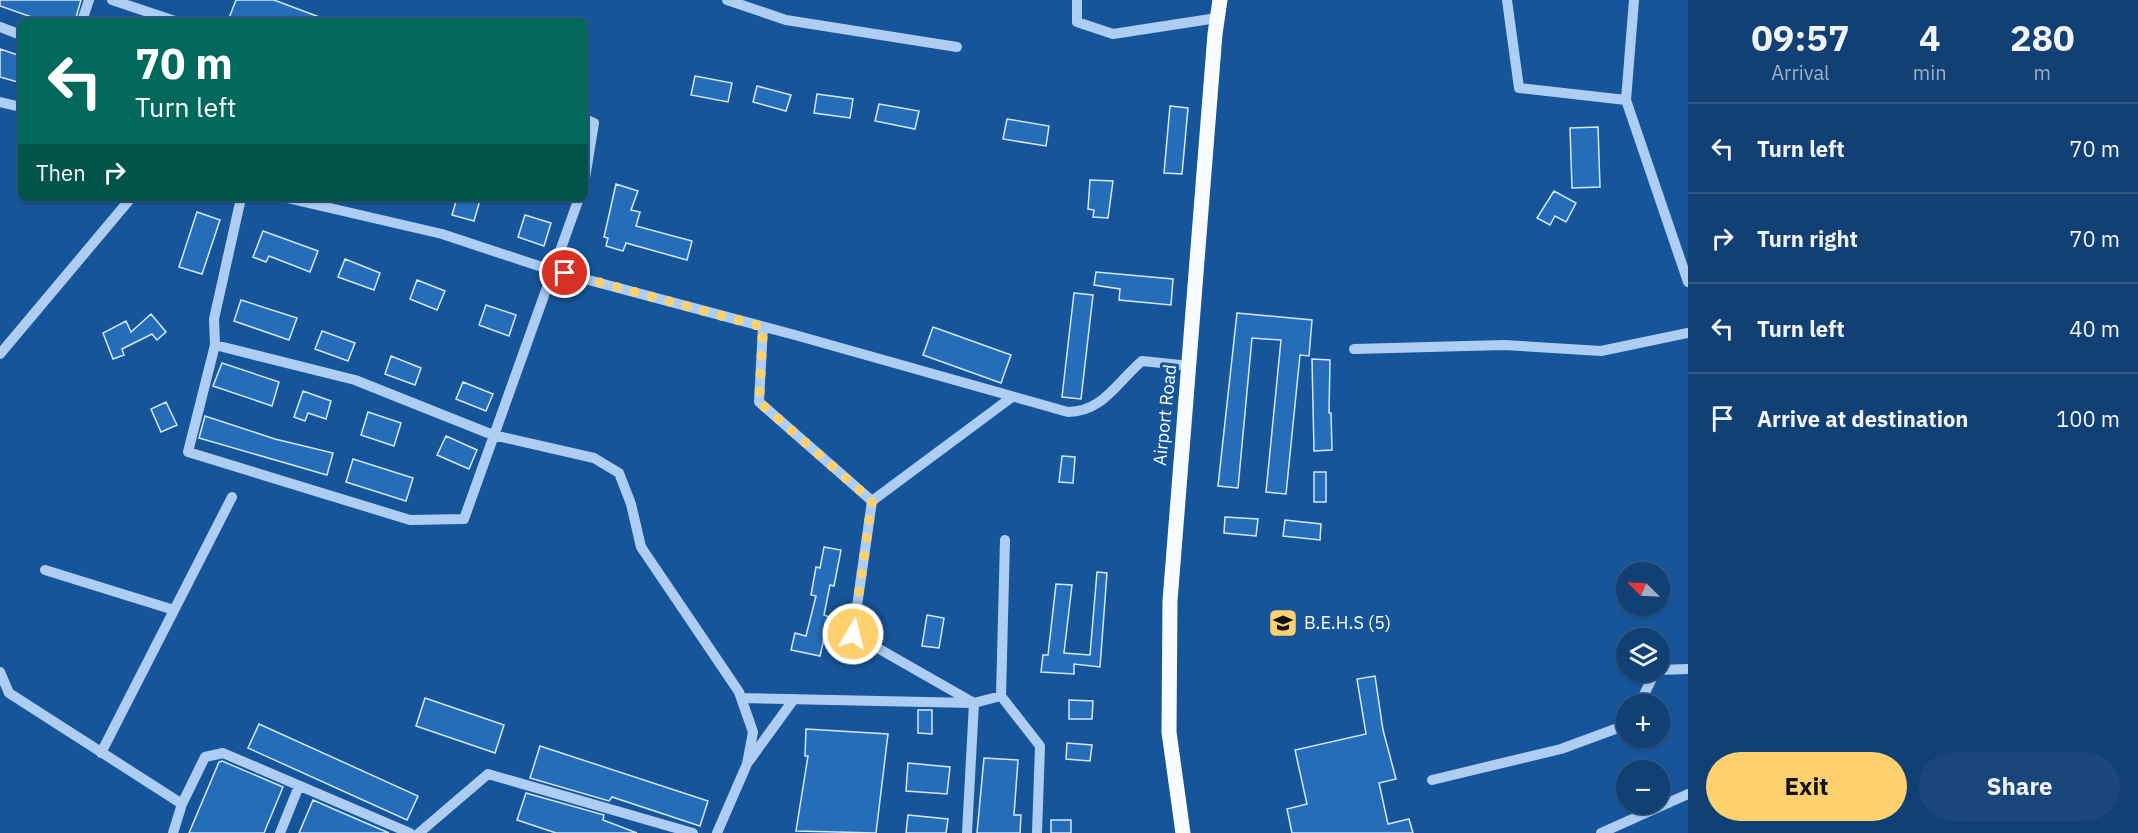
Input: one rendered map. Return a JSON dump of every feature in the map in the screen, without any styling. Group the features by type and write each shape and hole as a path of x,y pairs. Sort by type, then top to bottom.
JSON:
{"main road":[{"name":"Airport Road","path":"1183,833 1169,732 1170,601 1174,528 1190,366 1220,0"}],"lane":[{"path":"83,18 88,0"},
{"path":"112,0 166,18"},
{"path":"727,0 786,20 957,47"},
{"path":"1077,0 1077,22 1113,34 1217,18"},
{"path":"1507,0 1519,88 1626,100"},
{"path":"1634,0 1626,100 1688,282"},
{"path":"0,27 18,34"},
{"path":"0,102 18,106"},
{"path":"588,120 594,123 588,160"},
{"path":"0,354 128,201"},
{"path":"240,201 214,319 215,345 188,452 410,520 464,519 551,270 578,201"},
{"path":"300,201 442,234 551,270 1068,412 1084,412 1097,406 1142,361 1190,366"},
{"path":"763,327 759,402 872,501"},
{"path":"1354,349 1504,345 1601,351 1688,333"},
{"path":"215,345 355,380 493,435 594,458 619,473 631,504 641,547 741,698 753,732 747,764"},
{"path":"974,704 853,634 872,501 1012,397"},
{"path":"101,753 232,497"},
{"path":"1005,540 1001,696 1040,746 1037,833"},
{"path":"45,570 174,610"},
{"path":"1670,670 1688,669"},
{"path":"0,672 9,693 182,804"},
{"path":"741,698 974,704 1001,696"},
{"path":"717,833 747,764 794,699"},
{"path":"967,833 974,704"},
{"path":"1432,780 1561,749 1616,729"},
{"path":"172,833 182,804 205,757 223,753 391,829 410,833"},
{"path":"419,833 489,774 693,833"},
{"path":"280,833 299,786"},
{"path":"1601,833 1688,794"}],"building":[{"path":"0,0 81,0 76,18 34,18 0,6"},
{"path":"236,0 274,0 322,18 229,18"},
{"path":"0,49 18,55 18,82 0,77"},
{"path":"695,76 732,83 728,102 691,95"},
{"path":"757,86 791,95 786,111 753,102"},
{"path":"817,94 853,99 850,118 814,113"},
{"path":"879,104 919,111 915,129 875,121"},
{"path":"1170,106 1188,108 1182,174 1164,173"},
{"path":"1007,119 1049,126 1046,146 1003,139"},
{"path":"1598,127 1600,187 1572,188 1570,128"},
{"path":"1090,180 1113,181 1108,218 1093,217 1094,210 1088,209"},
{"path":"616,184 638,191 631,210 640,212 636,226 692,241 687,260 626,243 623,251 606,246 608,238 604,237"},
{"path":"1554,191 1576,203 1566,222 1555,216 1550,225 1537,218"},
{"path":"456,201 480,201 474,221 452,215"},
{"path":"197,212 220,220 202,274 179,267"},
{"path":"525,215 551,223 544,246 518,237"},
{"path":"263,231 318,251 310,272 269,256 266,262 253,257"},
{"path":"345,259 380,273 374,290 338,277"},
{"path":"1096,272 1173,279 1171,305 1119,300 1120,289 1094,285"},
{"path":"417,280 445,291 437,310 410,299"},
{"path":"1074,293 1093,295 1081,399 1062,397"},
{"path":"241,300 297,318 289,340 234,321"},
{"path":"486,305 516,315 509,336 479,325"},
{"path":"1237,313 1312,320 1309,356 1300,355 1286,494 1266,492 1281,340 1252,338 1238,488 1218,486"},
{"path":"151,314 166,332 157,340 152,334 122,349 124,355 113,359 103,333 126,321 131,332"},
{"path":"933,327 1011,355 1001,383 923,355"},
{"path":"322,331 355,343 348,361 315,349"},
{"path":"391,356 421,368 415,385 385,374"},
{"path":"1312,359 1330,360 1329,413 1331,413 1332,450 1314,451"},
{"path":"222,363 279,382 272,406 213,386"},
{"path":"463,382 493,394 486,411 456,399"},
{"path":"303,391 331,401 326,419 308,413 305,421 294,417"},
{"path":"166,402 177,425 161,432 151,409"},
{"path":"368,412 401,423 394,446 361,435"},
{"path":"205,416 275,439 333,453 327,475 199,438"},
{"path":"446,436 477,450 469,469 437,455"},
{"path":"1062,456 1075,457 1073,483 1059,482"},
{"path":"353,459 413,478 406,501 346,482"},
{"path":"1314,472 1326,472 1326,502 1314,502"},
{"path":"1225,517 1258,519 1256,536 1224,533"},
{"path":"1285,520 1321,524 1320,540 1283,536"},
{"path":"824,547 841,550 834,586 830,585 824,615 829,617 820,656 791,650 795,633 806,636 816,596 811,595 816,567 820,568"},
{"path":"1097,572 1107,573 1100,667 1074,664 1074,674 1041,672 1043,655 1048,655 1056,584 1072,585 1064,653 1090,655"},
{"path":"927,615 944,618 939,648 922,646"},
{"path":"1375,676 1383,730 1396,779 1379,783 1388,824 1409,819 1413,833 1292,833 1287,809 1307,804 1295,750 1366,734 1357,679"},
{"path":"425,698 504,725 495,753 416,726"},
{"path":"1069,700 1093,701 1092,719 1069,719"},
{"path":"918,710 932,710 932,734 918,733"},
{"path":"259,724 418,796 407,820 248,748"},
{"path":"806,729 888,734 876,833 796,831 808,756 805,756"},
{"path":"1067,743 1092,745 1090,761 1066,759"},
{"path":"540,746 708,801 700,826 612,797 609,801 530,778"},
{"path":"984,758 1018,760 1014,815 1021,815 1020,833 977,833"},
{"path":"222,761 283,787 264,833 189,833 219,762"},
{"path":"908,763 950,767 947,794 906,791"},
{"path":"526,793 604,815 603,820 637,833 556,833 517,820"},
{"path":"313,800 338,811 389,833 299,833"},
{"path":"908,815 948,819 946,833 906,833"},
{"path":"1051,820 1071,820 1071,833 1051,833"}],"place":[{"name":"B.E.H.S (5)","path":"1283,623"}],"route":[{"path":"565,273 763,327 759,402 872,501 853,634"}]}
